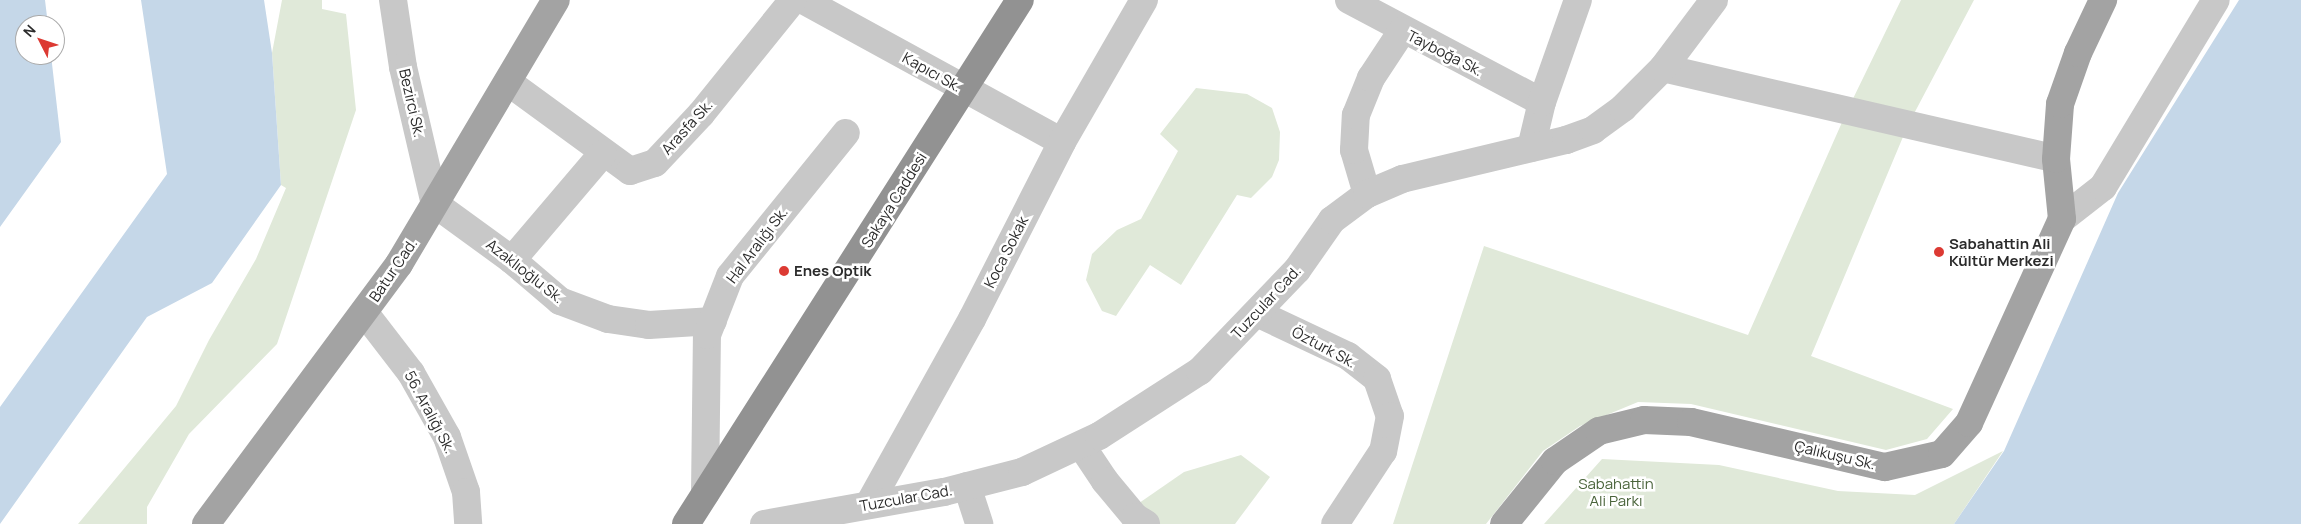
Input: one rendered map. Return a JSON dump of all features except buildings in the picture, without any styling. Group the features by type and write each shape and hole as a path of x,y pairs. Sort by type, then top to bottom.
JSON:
{"highway":[{"name":"Sakaya Caddesi","path":"686,524 1020,0"}],"main road":[{"name":"Batur Cad.","path":"206,524 400,264 556,0"},
{"path":"2062,220 2056,160 2060,104 2078,53 2103,0"},
{"name":"Çalıkuşu Sk.","path":"1504,524 1555,461 1599,431 1644,420 1691,422 1885,466 1942,454 1969,423 2062,220"}],"street":[{"name":"Bezirci Sk.","path":"393,0 403,67 435,204"},
{"name":"Arasfa Sk.","path":"508,82 603,154 630,171 655,163 701,114 793,0"},
{"name":"Kapıcı Sk.","path":"803,0 964,90 1062,142"},
{"name":"Koca Sokak","path":"869,504 972,319 1062,142 1144,0"},
{"name":"Tayboğa Sk.","path":"1349,0 1402,31 1542,102"},
{"path":"1531,148 1542,102 1578,0"},
{"name":"Tuzcular Cad.","path":"764,524 967,486 1022,472 1082,445 1200,371 1297,270 1332,220 1367,194 1402,179 1531,148 1594,130 1623,108 1663,68 1714,0"},
{"path":"2062,220 2103,187 2216,0"},
{"path":"1367,194 1354,150 1356,115 1371,78 1402,31"},
{"path":"1663,68 2056,160"},
{"name":"Hal Aralığı Sk.","path":"705,494 708,335 730,276 846,133"},
{"path":"512,260 603,154"},
{"name":"Azaklıoğlu Sk.","path":"435,204 512,260 560,301 608,319 648,325 713,321"},
{"name":"56. Aralığı Sk.","path":"364,312 411,373 447,437 466,492 468,524"},
{"name":"Özturk Sk.","path":"1257,313 1348,356 1377,379 1390,416 1383,451 1335,524"},
{"path":"1082,445 1105,481 1135,517 1146,524"},
{"path":"967,486 979,524"}],"green space":[{"path":"282,0 322,0 322,9 346,14 356,110 277,344 189,434 147,507 147,524 78,524 176,406 209,340 256,259 286,188 281,185 272,53"},
{"path":"1901,0 1974,0 1908,125 1811,356 1953,409 1927,439 1886,450 1691,404 1638,402 1580,426 1543,451 1486,524 1393,524 1484,246 1748,335 1847,111"},
{"path":"1196,88 1247,94 1272,108 1280,132 1279,160 1272,177 1251,198 1237,195 1181,285 1150,265 1116,316 1102,311 1086,280 1092,254 1117,230 1141,219 1178,151 1160,134"},
{"name":"Sabahattin Ali Parkı","path":"2003,451 1954,524 1544,524 1602,459 1719,465 1838,491 1915,495"},
{"path":"1241,455 1270,477 1235,524 1146,524 1129,510 1184,472"}],"water":[{"path":"0,0 45,0 47,15 15,15 15,65 52,65 61,142 0,227"},
{"path":"141,0 264,0 272,53 281,185 212,283 147,317 0,524 0,407 167,174"},
{"path":"2239,0 2301,0 2301,524 1954,524 2004,451 2118,193"}],"place":[{"name":"Sabahattin Ali Kültür Merkezi","path":"1939,252"},
{"name":"Enes Optik","path":"784,271"}]}
